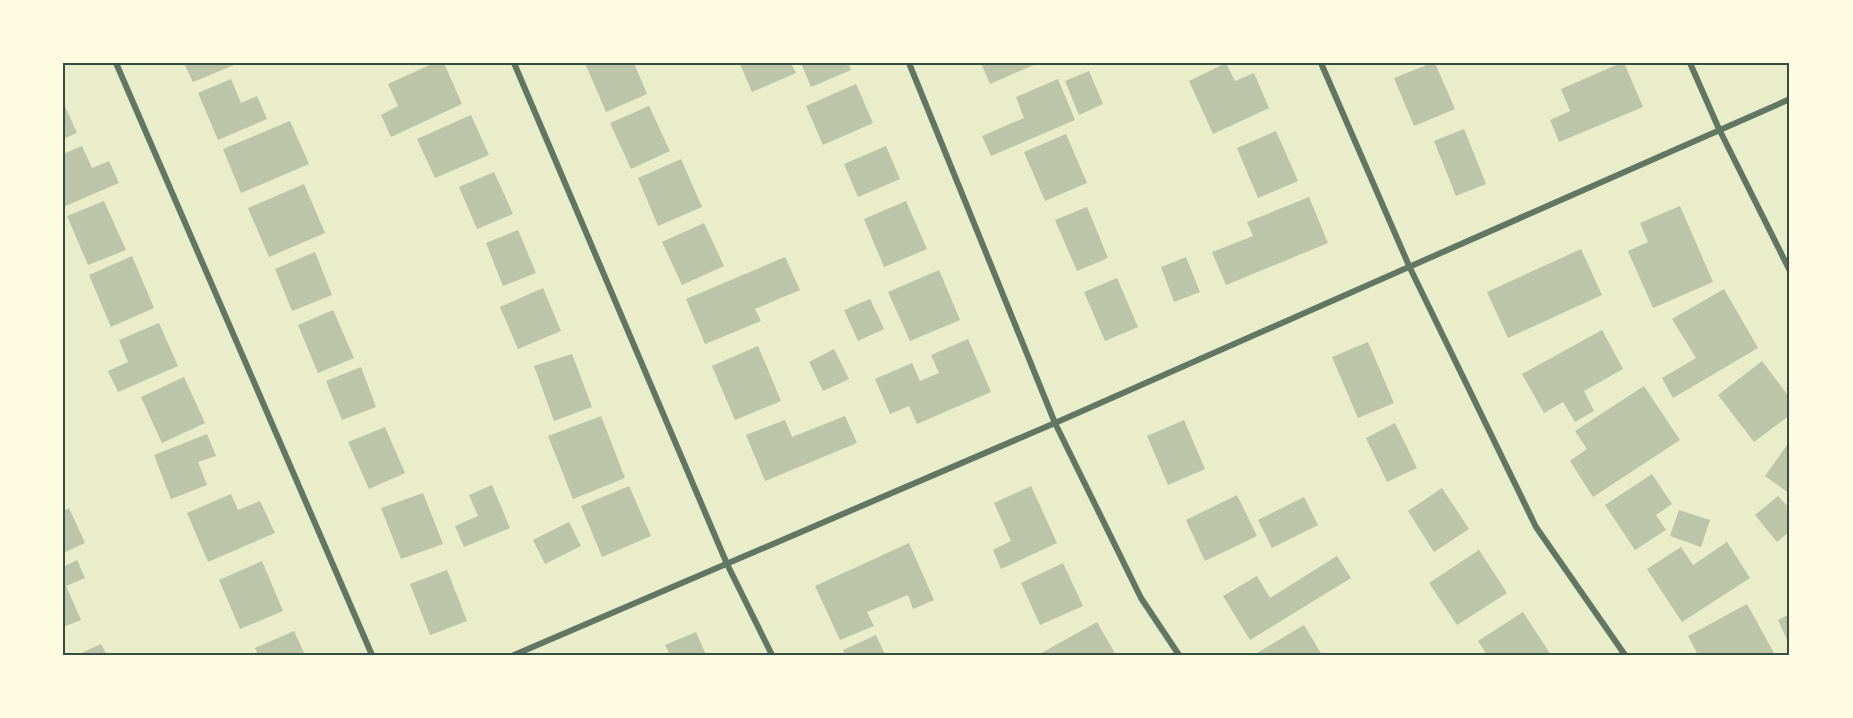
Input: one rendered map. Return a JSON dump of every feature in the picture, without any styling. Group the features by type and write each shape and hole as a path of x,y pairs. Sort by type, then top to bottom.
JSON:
{"street":[{"path":"116,63 372,655"},
{"path":"514,63 727,564 772,655"},
{"path":"909,63 1055,423 1141,598 1179,655"},
{"path":"1321,63 1410,268 1536,527 1626,655"},
{"path":"1690,63 1719,129 1790,271"},
{"path":"514,655 1055,423 1790,99"}],"building":[{"path":"184,63 233,63 234,65 193,82"},
{"path":"434,63 444,63 462,104 391,137 381,115 398,106 388,84"},
{"path":"585,63 634,63 647,94 606,112"},
{"path":"791,63 796,73 752,92 740,64"},
{"path":"801,63 848,63 851,70 811,87"},
{"path":"981,63 1038,63 990,84"},
{"path":"1226,63 1235,81 1254,73 1269,108 1213,134 1189,81"},
{"path":"1435,63 1455,109 1414,126 1394,78"},
{"path":"1624,63 1643,107 1559,142 1550,120 1570,111 1561,89"},
{"path":"1089,71 1103,104 1079,115 1065,81"},
{"path":"231,79 241,103 257,96 267,119 218,140 198,93"},
{"path":"1058,79 1075,120 991,156 982,136 1024,118 1016,97"},
{"path":"856,84 873,123 823,145 806,106"},
{"path":"63,102 77,133 63,139"},
{"path":"649,106 670,151 631,169 610,123"},
{"path":"471,115 489,155 435,178 417,139"},
{"path":"290,121 309,164 241,193 223,149"},
{"path":"1464,129 1486,184 1456,196 1434,141"},
{"path":"1276,131 1298,181 1258,198 1237,148"},
{"path":"1066,134 1087,183 1045,201 1024,152"},
{"path":"82,146 92,168 109,161 119,183 63,207 63,154"},
{"path":"886,146 900,179 858,197 844,164"},
{"path":"681,159 702,207 658,226 638,178"},
{"path":"494,172 513,214 477,229 459,187"},
{"path":"304,184 325,233 269,257 248,208"},
{"path":"1309,197 1328,243 1226,285 1212,252 1253,236 1247,222"},
{"path":"104,201 126,250 88,265 67,216"},
{"path":"906,201 927,249 884,267 864,219"},
{"path":"1680,206 1713,282 1653,308 1628,251 1648,242 1640,223"},
{"path":"1087,207 1108,258 1077,271 1055,220"},
{"path":"704,223 724,266 682,285 662,242"},
{"path":"518,230 536,273 503,286 486,243"},
{"path":"1581,249 1602,295 1508,338 1487,292"},
{"path":"315,252 332,295 292,311 275,269"},
{"path":"132,256 154,308 111,327 89,275"},
{"path":"785,257 800,290 755,309 761,321 705,344 686,299"},
{"path":"1186,257 1200,292 1174,302 1161,267"},
{"path":"939,270 960,320 910,341 888,292"},
{"path":"1117,278 1138,327 1105,341 1084,292"},
{"path":"543,288 561,331 518,349 500,307"},
{"path":"1724,289 1758,348 1673,398 1662,378 1696,358 1672,319"},
{"path":"870,299 884,329 858,341 844,310"},
{"path":"333,310 354,358 318,373 298,325"},
{"path":"159,323 178,366 118,392 108,371 128,362 119,340"},
{"path":"1602,330 1623,369 1584,391 1594,411 1575,422 1563,402 1544,413 1522,374"},
{"path":"968,339 991,392 917,424 909,406 890,414 875,379 912,363 920,381 939,373 931,355"},
{"path":"1368,342 1394,403 1358,418 1332,357"},
{"path":"758,346 781,401 735,420 712,366"},
{"path":"834,349 849,379 823,391 809,362"},
{"path":"572,354 592,407 554,421 534,366"},
{"path":"1762,361 1790,398 1790,415 1754,442 1718,395"},
{"path":"361,367 376,407 342,420 326,381"},
{"path":"184,377 205,423 162,443 141,397"},
{"path":"1644,386 1680,440 1593,497 1570,461 1587,449 1575,431"},
{"path":"601,416 625,478 573,499 548,436"},
{"path":"845,416 857,443 765,481 746,435 785,420 792,437"},
{"path":"1184,420 1205,469 1168,485 1147,436"},
{"path":"1395,423 1417,468 1387,482 1366,438"},
{"path":"385,427 405,473 369,489 348,442"},
{"path":"207,434 216,456 198,462 207,485 171,499 154,455"},
{"path":"1790,441 1790,494 1765,476"},
{"path":"1652,474 1672,504 1656,515 1666,530 1635,550 1605,505"},
{"path":"492,485 510,528 464,547 455,526 478,516 469,495"},
{"path":"629,486 651,536 602,557 581,506"},
{"path":"1031,486 1057,543 1001,569 993,550 1011,541 994,503"},
{"path":"1442,488 1469,529 1434,552 1408,511"},
{"path":"423,493 443,544 401,559 381,508"},
{"path":"231,494 238,510 260,501 275,533 208,562 187,513"},
{"path":"1237,495 1257,536 1205,561 1186,520"},
{"path":"1778,496 1790,509 1790,531 1777,542 1755,515"},
{"path":"1304,497 1318,525 1272,548 1258,520"},
{"path":"69,508 85,543 63,553 63,511"},
{"path":"1679,510 1710,520 1701,547 1670,536"},
{"path":"569,522 581,546 545,564 533,540"},
{"path":"1727,542 1750,578 1682,622 1647,569 1681,547 1693,565"},
{"path":"909,543 934,600 913,609 908,595 867,612 874,626 840,640 815,586"},
{"path":"1479,550 1507,593 1457,625 1429,583"},
{"path":"1337,556 1351,578 1250,640 1223,596 1257,576 1270,598"},
{"path":"77,560 85,578 66,586 81,620 63,627 63,567"},
{"path":"262,561 283,611 240,629 219,580"},
{"path":"1063,563 1083,606 1040,625 1021,583"},
{"path":"447,570 467,621 430,635 410,584"},
{"path":"1747,604 1774,653 1698,655 1688,636"},
{"path":"1523,612 1551,655 1487,655 1478,641"},
{"path":"1790,614 1790,646 1778,620"},
{"path":"1097,622 1116,655 1038,655"},
{"path":"1304,625 1322,655 1259,655 1257,653"},
{"path":"294,631 305,655 258,655 255,648"},
{"path":"696,632 706,655 670,655 665,645"},
{"path":"876,635 885,655 845,655 843,650"},
{"path":"101,644 107,655 77,655"}]}
